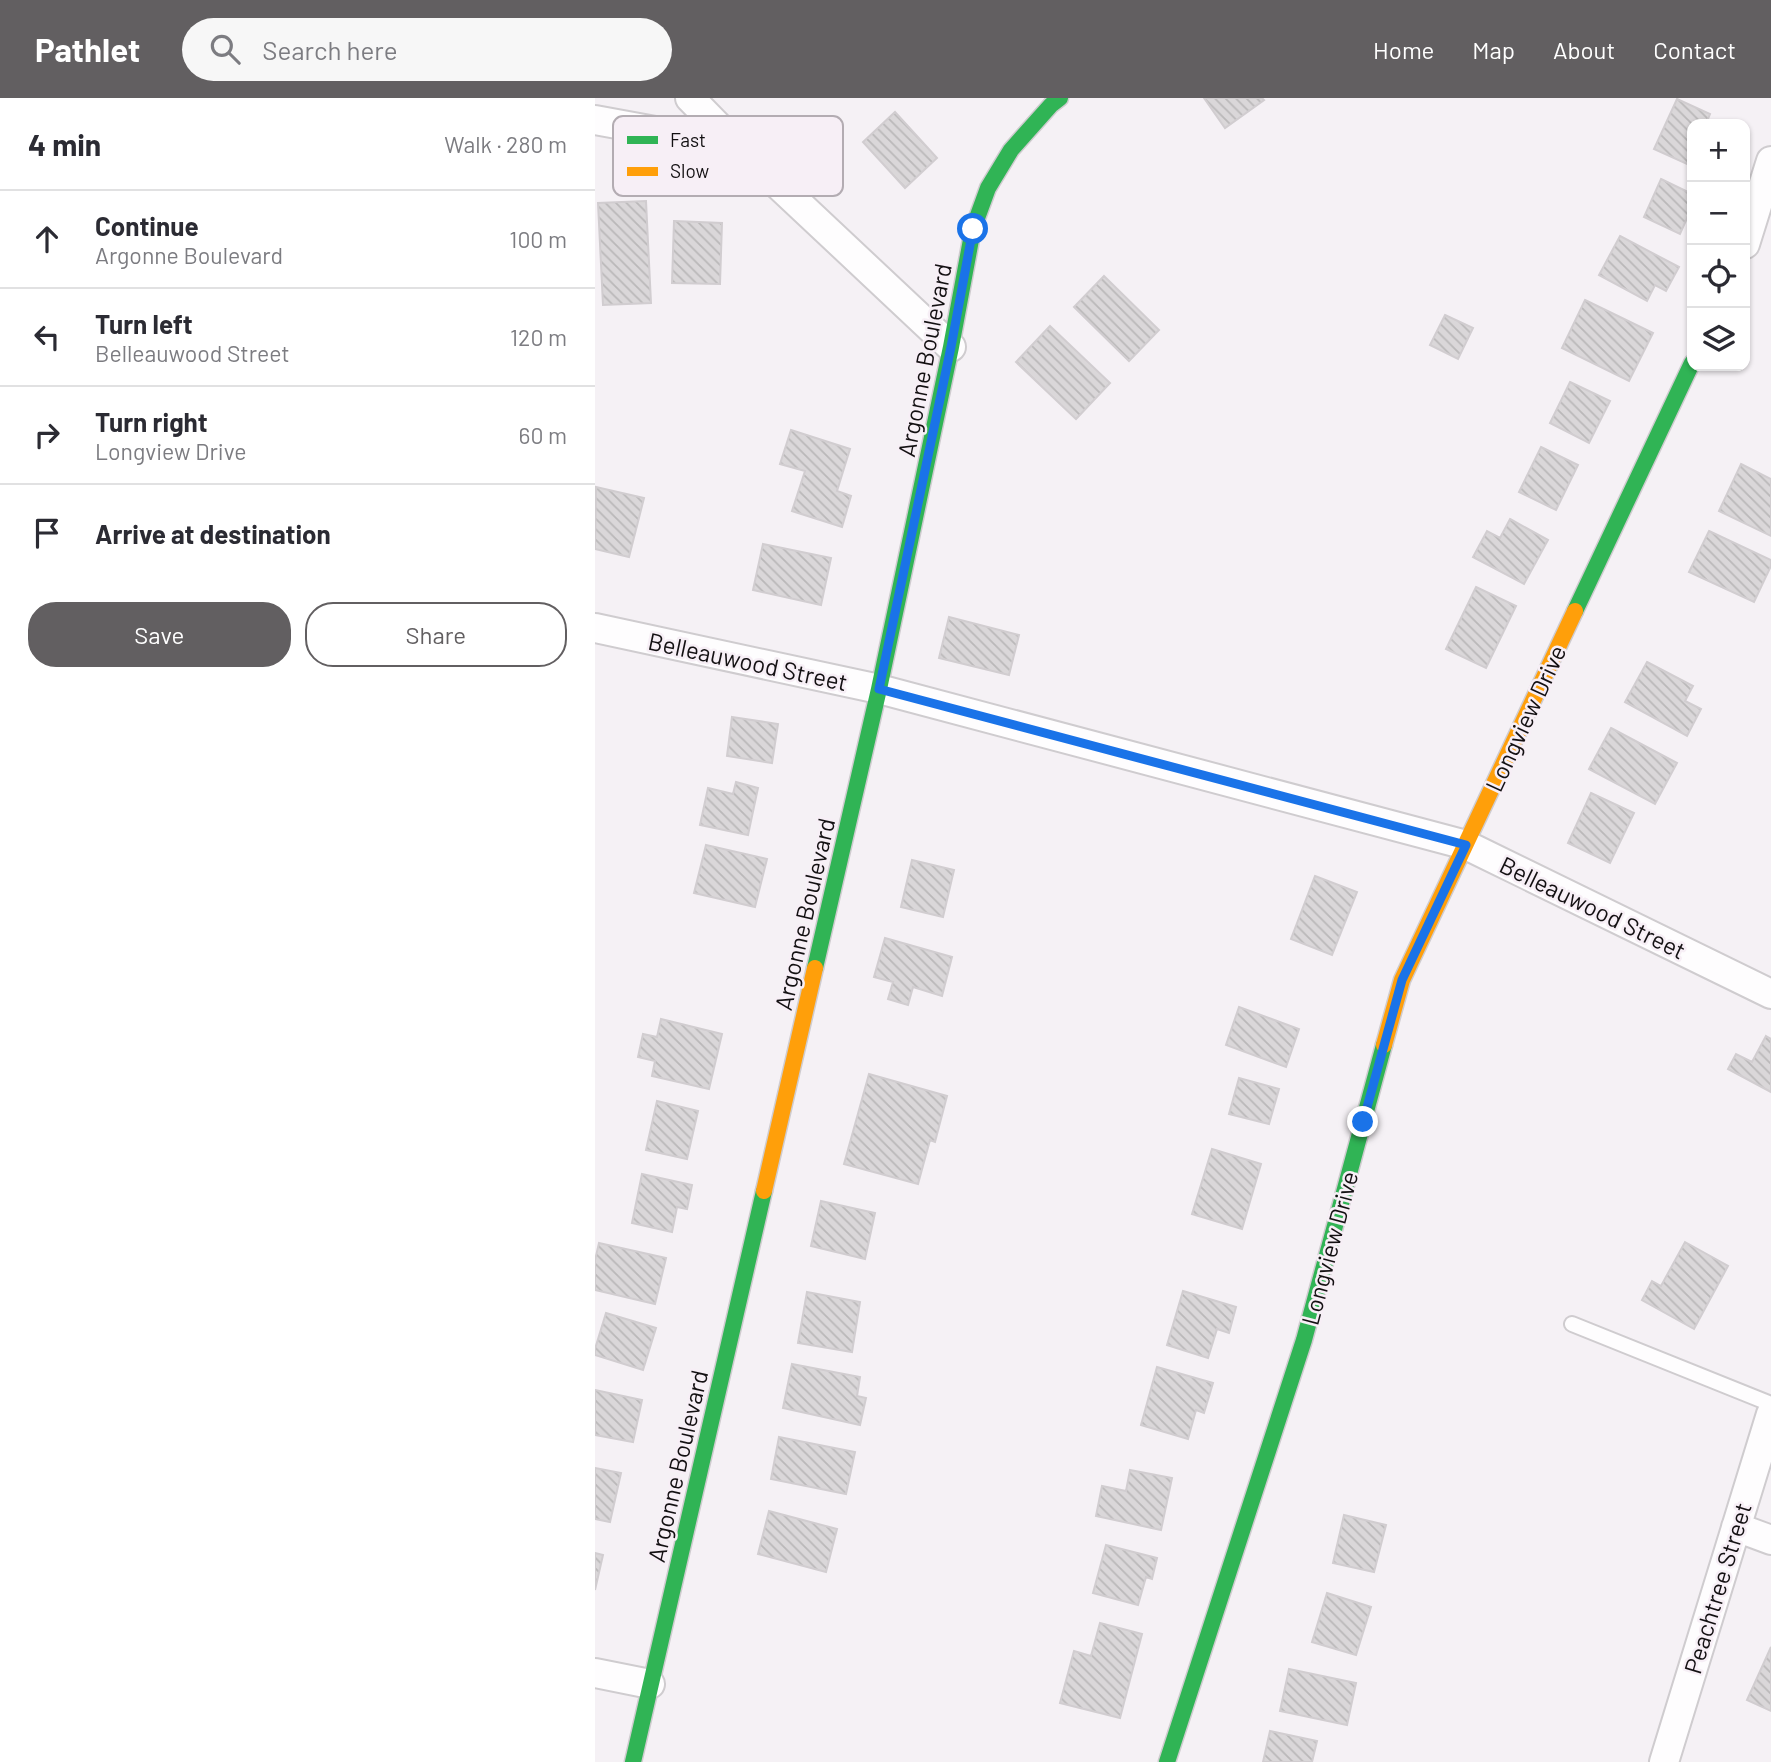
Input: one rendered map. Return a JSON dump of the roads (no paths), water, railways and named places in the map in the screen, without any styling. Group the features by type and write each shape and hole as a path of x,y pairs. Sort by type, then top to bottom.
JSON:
{"street":[{"path":"690,98 708,116"},
{"name":"Argonne Boulevard","path":"633,1762 879,689 973,229 988,188 1011,150 1060,98"},
{"path":"595,120 613,123"},
{"path":"1750,228 1771,161"},
{"path":"790,196 951,347"},
{"name":"Longview Drive","path":"1167,1762 1304,1340 1402,980 1688,371"},
{"name":"Belleauwood Street","path":"595,628 879,689 1466,845 1771,994"},
{"name":"Peachtree Street","path":"1664,1762 1771,1414"},
{"path":"1736,1527 1771,1540"},
{"path":"595,1672 650,1684"}],"lane":[{"path":"1572,1324 1771,1404"}]}
